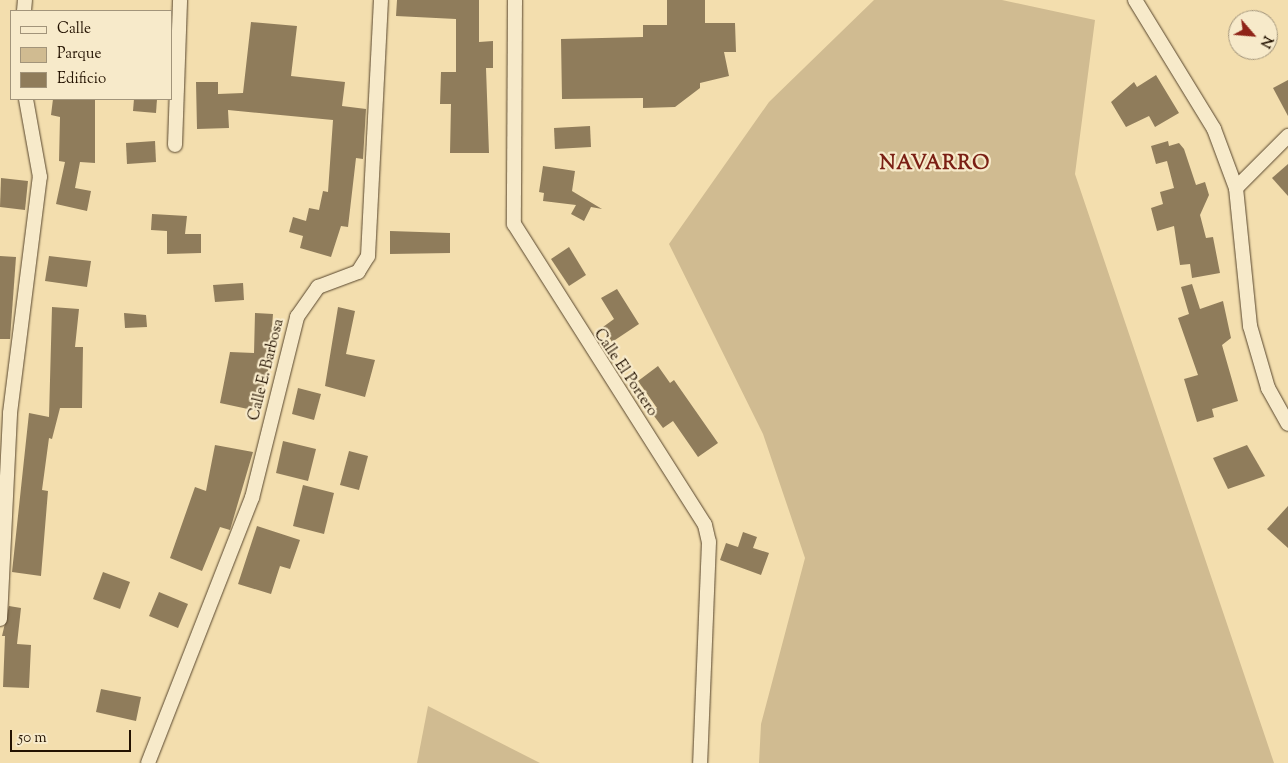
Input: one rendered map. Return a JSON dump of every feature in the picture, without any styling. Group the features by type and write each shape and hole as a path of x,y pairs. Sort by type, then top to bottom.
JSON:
{"street":[{"path":"175,145 180,0"},
{"name":"Calle E. Barbosa","path":"148,763 252,498 297,317 318,287 358,272 368,256 381,0"},
{"name":"Calle El Portero","path":"515,0 514,224 705,525 708,542 700,763"},
{"path":"1135,0 1214,128 1236,188 1250,326 1268,388 1288,424"},
{"path":"0,619 10,413 40,177 26,100"},
{"path":"1236,188 1288,136"}],"green space":[{"path":"874,0 1002,0 1095,20 1075,174 1274,763 759,763 761,724 805,558 763,434 669,244 769,102"},
{"path":"428,706 540,763 417,763"}],"building":[{"path":"397,0 479,0 479,42 493,41 493,68 486,68 489,153 450,153 451,104 440,104 441,72 456,72 456,19 396,16"},
{"path":"667,0 705,0 705,23 735,23 736,52 724,52 729,76 700,83 700,88 675,107 643,108 643,98 562,99 561,39 643,37 643,25 667,25"},
{"path":"251,22 297,26 291,76 345,82 342,106 366,109 363,159 356,158 348,227 341,226 331,257 300,248 303,236 289,232 293,217 306,221 309,208 319,210 323,191 328,192 333,120 228,110 229,128 197,129 196,82 218,82 218,94 243,93"},
{"path":"1156,75 1179,113 1155,127 1149,116 1126,127 1111,102 1134,82 1137,87"},
{"path":"1288,80 1288,116 1273,88"},
{"path":"53,100 95,100 95,163 80,162 75,188 91,191 87,211 56,204 65,162 59,161 60,117 51,115"},
{"path":"134,100 157,100 156,113 133,111"},
{"path":"590,126 591,147 555,149 554,128"},
{"path":"155,141 156,162 127,164 126,143"},
{"path":"1168,141 1169,146 1179,143 1184,149 1196,185 1205,182 1209,195 1200,215 1206,238 1213,237 1220,273 1192,278 1190,264 1180,265 1174,226 1157,231 1151,208 1163,204 1160,192 1174,188 1167,161 1156,164 1151,146"},
{"path":"1288,164 1288,196 1272,178"},
{"path":"543,166 575,171 572,191 602,209 591,207 584,221 571,214 576,205 543,201 544,193 539,192"},
{"path":"1,178 28,181 25,210 0,207"},
{"path":"152,214 187,216 185,234 201,234 201,253 167,254 167,231 151,230"},
{"path":"390,231 450,233 450,253 390,254"},
{"path":"569,247 586,275 569,286 551,259"},
{"path":"0,256 16,257 10,339 0,339"},
{"path":"49,256 91,261 87,287 45,281"},
{"path":"243,283 244,300 215,302 213,285"},
{"path":"1192,284 1200,309 1223,301 1231,338 1222,345 1238,401 1212,409 1214,417 1197,422 1184,379 1198,375 1178,318 1189,314 1181,287"},
{"path":"617,289 639,324 612,342 603,327 614,319 601,298"},
{"path":"52,307 79,309 75,347 83,347 82,408 60,408 52,439 49,438 42,490 48,491 41,576 12,572 29,413 49,417"},
{"path":"338,307 355,311 346,354 375,360 365,397 325,386"},
{"path":"124,313 146,315 147,327 125,328"},
{"path":"255,313 273,314 269,367 257,411 220,403 230,352 254,353"},
{"path":"658,366 670,383 674,380 718,443 698,457 673,421 663,428 651,412 657,408 638,381"},
{"path":"298,388 321,394 314,420 292,414"},
{"path":"283,441 316,449 308,481 276,473"},
{"path":"215,445 253,452 230,530 220,527 202,571 170,558 195,487 206,491"},
{"path":"1247,445 1265,476 1228,489 1213,458"},
{"path":"349,451 368,456 359,490 340,485"},
{"path":"303,485 334,493 324,534 293,526"},
{"path":"1288,506 1288,548 1267,529"},
{"path":"257,526 300,540 290,569 280,566 271,594 238,584"},
{"path":"743,532 757,537 753,548 769,553 761,575 720,560 726,543 738,547"},
{"path":"103,572 130,582 120,609 93,599"},
{"path":"159,592 188,604 178,628 149,616"},
{"path":"9,606 21,608 17,644 31,645 29,688 3,687 5,636 2,636"},
{"path":"101,689 141,697 136,721 96,712"}],"district":[{"name":"NAVARRO","path":"935,164"}]}
